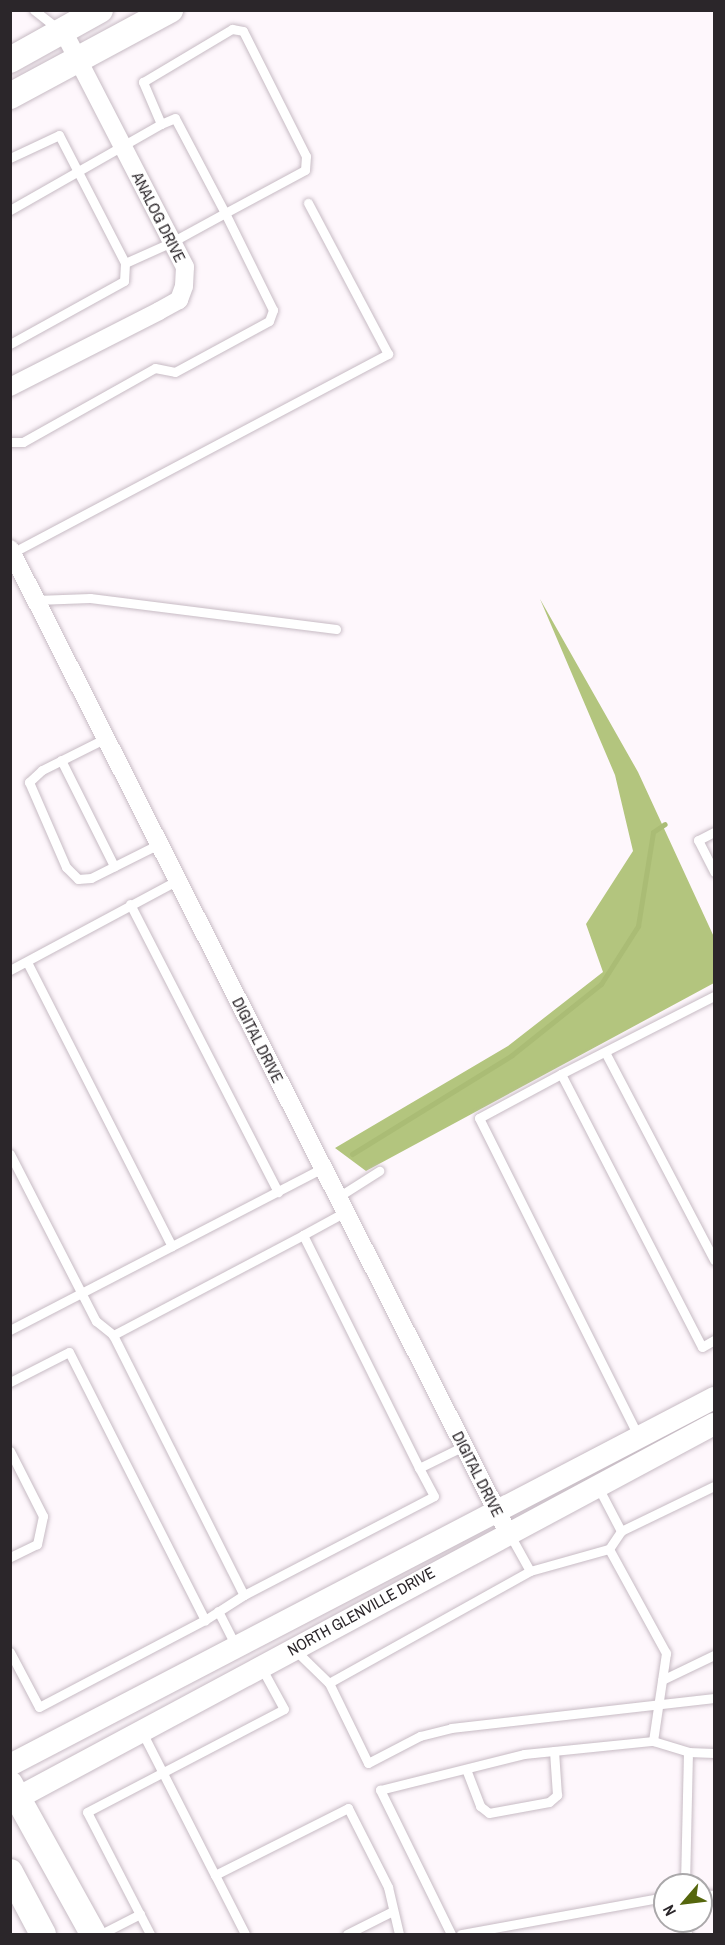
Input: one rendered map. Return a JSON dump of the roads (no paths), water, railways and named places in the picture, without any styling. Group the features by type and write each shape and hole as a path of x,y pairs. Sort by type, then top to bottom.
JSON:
{"main road":[{"path":"10,60 100,10"},
{"path":"10,96 170,10"},
{"path":"13,1794 93,1935"},
{"path":"10,1872 43,1935"}],"street":[{"name":"ANALOG DRIVE","path":"10,387 178,300 185,267 63,32"},
{"name":"DIGITAL DRIVE","path":"11,552 502,1521"},
{"name":"NORTH GLENVILLE DRIVE","path":"13,1794 294,1648 639,1437 714,1398"},
{"name":"NORTH GLENVILLE DRIVE","path":"10,1766 236,1646 502,1521 597,1485 714,1424"},
{"path":"236,1646 261,1666"}],"lane":[{"path":"34,10 63,32"},
{"path":"125,263 172,242 305,170 308,161 243,31 232,29 145,76 143,82 162,124"},
{"path":"10,210 175,117 273,310 269,321 175,372 155,368 23,442 10,442"},
{"path":"10,158 59,135 125,263 124,282 10,344"},
{"path":"11,552 388,354 308,203"},
{"path":"36,600 90,598 336,629"},
{"path":"106,738 33,776 27,789 61,857 78,879 114,866 159,844"},
{"path":"61,760 114,866"},
{"path":"714,832 698,840 714,872"},
{"path":"10,970 178,880"},
{"path":"130,904 278,1191"},
{"path":"27,962 172,1246"},
{"path":"639,1437 479,1118 714,996"},
{"path":"605,1052 714,1260"},
{"path":"561,1074 702,1347 714,1340"},
{"path":"10,1154 96,1321 113,1335 244,1595"},
{"path":"10,1330 323,1168"},
{"path":"113,1335 303,1235 379,1171"},
{"path":"10,1652 39,1707 205,1620 244,1595 434,1496 303,1235"},
{"path":"10,1382 69,1352 205,1620"},
{"path":"419,1468 464,1446"},
{"path":"10,1451 43,1516 37,1544 10,1557"},
{"path":"597,1485 621,1531"},
{"path":"329,1683 530,1571 609,1549 621,1531 714,1486"},
{"path":"502,1521 530,1571"},
{"path":"609,1549 666,1653 653,1741"},
{"path":"218,1611 236,1646"},
{"path":"294,1648 329,1683 368,1763 420,1736 451,1728 659,1701 714,1698"},
{"path":"662,1680 714,1655"},
{"path":"150,1935 87,1812 284,1709 261,1666"},
{"path":"140,1728 245,1935"},
{"path":"451,1935 380,1790 466,1768 554,1751 653,1741 688,1752 714,1753"},
{"path":"466,1768 480,1806 489,1813 549,1802 556,1795 554,1751"},
{"path":"685,1873 688,1752"},
{"path":"214,1875 348,1808 388,1887 391,1912 399,1935"},
{"path":"461,1935 653,1900"},
{"path":"347,1935 391,1912"},
{"path":"101,1935 140,1914"}],"waterway":[{"path":"352,1154 512,1055 601,984 638,926 653,832 665,824"}]}
